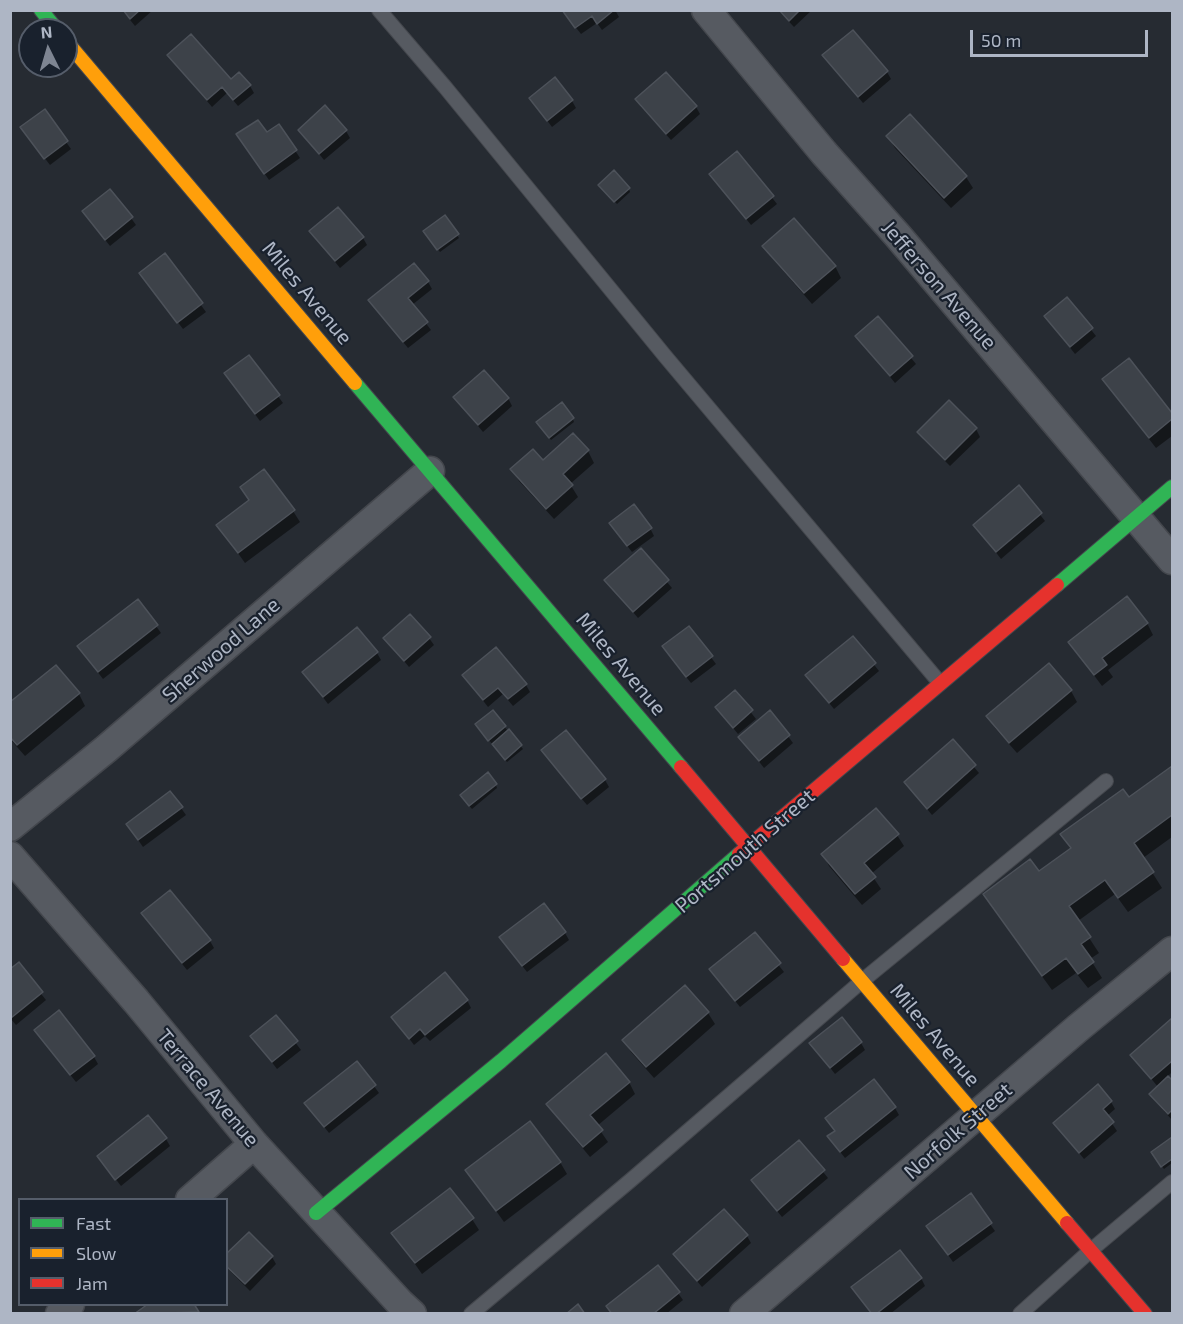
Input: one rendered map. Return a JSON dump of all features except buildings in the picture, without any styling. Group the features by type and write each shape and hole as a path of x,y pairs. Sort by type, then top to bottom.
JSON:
{"street":[{"name":"Jefferson Avenue","path":"706,10 824,153 898,236 1173,560"},
{"name":"Miles Avenue","path":"78,55 1145,1314"},
{"name":"Sherwood Lane","path":"10,827 106,749 430,471"},
{"name":"Portsmouth Street","path":"316,1213 501,1061 749,846 1173,487"},
{"name":"Terrace Avenue","path":"10,856 136,1001 254,1144 401,1310"},
{"name":"Norfolk Street","path":"744,1314 1078,1028 1173,951"},
{"path":"192,1198 254,1144"}],"lane":[{"path":"379,10 446,87 665,356 940,683"},
{"path":"471,1314 862,981 1106,781"},
{"path":"1020,1314 1090,1251 1173,1182"}],"traffic: fast":[{"path":"41,10 47,18"},
{"path":"355,383 681,767"},
{"path":"1057,585 1172,487"},
{"path":"316,1213 501,1061 739,854"}],"traffic: slow":[{"path":"78,55 355,383"},
{"path":"843,959 1067,1223"}],"traffic: jam":[{"path":"739,854 1057,585"},
{"path":"681,767 843,959"},
{"path":"1067,1223 1145,1314"}]}
